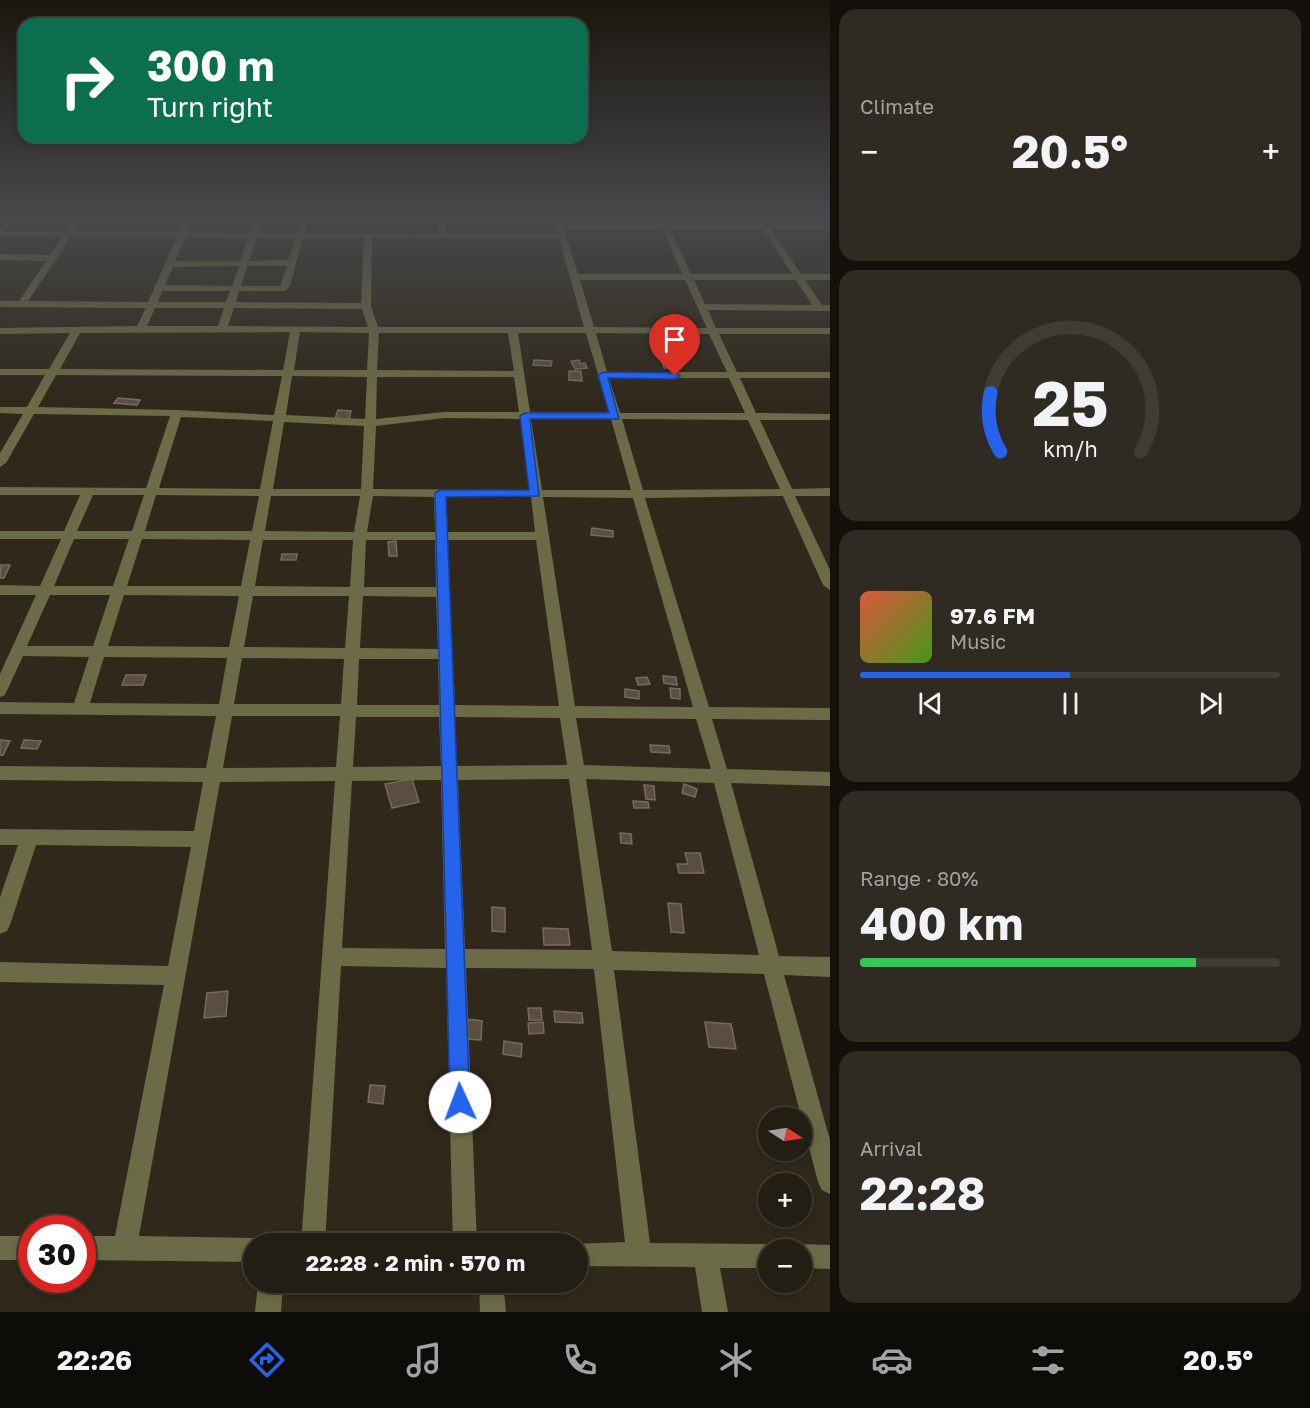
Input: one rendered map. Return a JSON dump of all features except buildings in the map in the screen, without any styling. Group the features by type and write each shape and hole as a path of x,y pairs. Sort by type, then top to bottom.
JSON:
{"street":[{"path":"22,304 38,279"},
{"path":"141,329 163,279"},
{"path":"222,329 238,279"},
{"path":"159,288 282,289 287,279"},
{"path":"314,1233 344,774 351,709 360,535 367,493 372,423 371,372 374,330 366,306 367,279"},
{"path":"574,279 721,776 770,966 830,1182"},
{"path":"689,279 830,585"},
{"path":"0,331 296,329 713,331 785,319 825,308 800,279"},
{"path":"0,304 366,306"},
{"path":"702,307 785,319 830,331"},
{"path":"125,1249 266,492 286,372 296,329"},
{"path":"0,463 77,330"},
{"path":"513,330 558,655 568,710 574,772 603,960 639,1254"},
{"path":"0,372 518,374"},
{"path":"603,375 830,375"},
{"path":"0,410 177,413 372,423 444,416 830,417"},
{"path":"80,708 177,413"},
{"path":"0,491 536,494 830,492"},
{"path":"0,691 88,492"},
{"path":"440,493 465,1233"},
{"path":"0,535 541,536"},
{"path":"0,590 445,592"},
{"path":"17,651 446,654"},
{"path":"0,708 568,710 830,714"},
{"path":"0,773 213,775 574,772 830,779"},
{"path":"0,837 201,838"},
{"path":"0,925 29,838"},
{"path":"333,957 603,960 830,967"},
{"path":"0,972 176,976"},
{"path":"0,1248 18,1248"},
{"path":"96,1248 243,1250"},
{"path":"588,1254 758,1256"},
{"path":"705,1255 715,1312"},
{"path":"812,1256 830,1257"},
{"path":"268,1312 270,1293"},
{"path":"492,1293 493,1312"}],"route":[{"path":"460,1102 440,493 536,494 525,416 615,417 603,375 675,376"}]}
